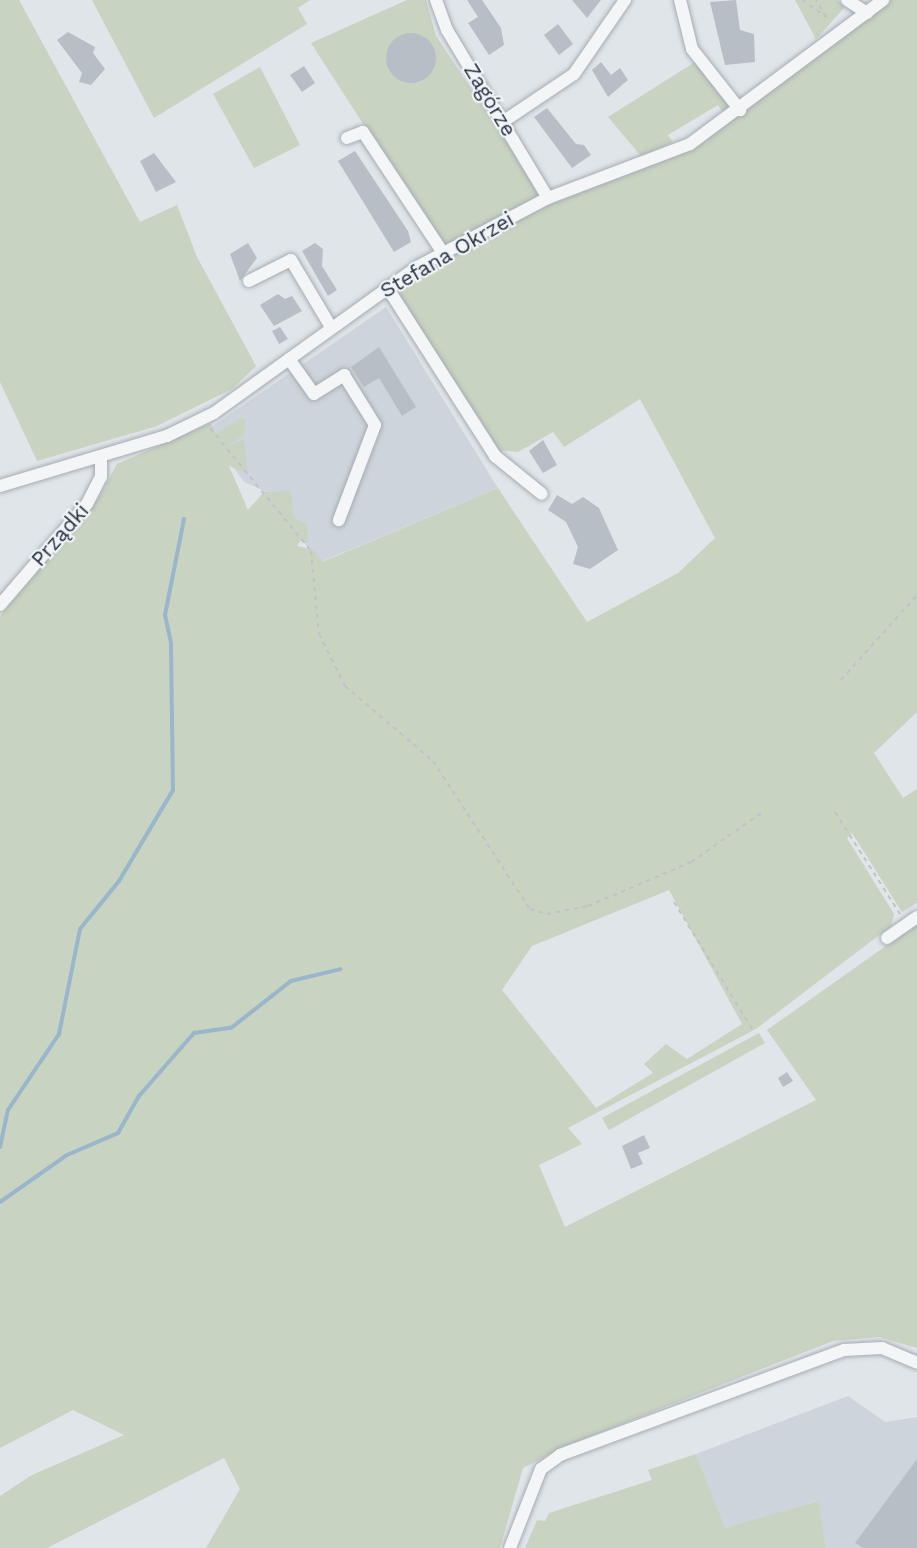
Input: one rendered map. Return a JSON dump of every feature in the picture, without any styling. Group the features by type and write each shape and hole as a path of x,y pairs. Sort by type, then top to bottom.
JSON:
{"street":[{"name":"Zagórze","path":"436,0 447,30 504,121 548,198"},
{"path":"504,121 574,74 626,0"},
{"path":"680,0 692,49 740,110"},
{"path":"847,0 867,13"},
{"name":"Stefana Okrzei","path":"0,486 101,457 202,419 387,287 443,253 548,198 690,144 740,110 883,0"},
{"path":"347,138 363,132 443,253"},
{"path":"249,281 291,260 331,327"},
{"path":"387,287 495,456 542,494"},
{"path":"289,359 314,394 344,375 375,425 339,520"},
{"name":"Prządki","path":"0,604 87,504 101,477 101,457"},
{"path":"887,938 912,920"},
{"path":"510,1548 541,1469 560,1455 844,1350 882,1348 917,1363"}],"path":[{"path":"802,0 826,17 816,0"},
{"path":"202,419 310,551 319,634 345,686 433,761 530,909 547,914 588,906 691,862 763,812"},
{"path":"840,680 917,595"},
{"path":"835,812 912,920"},
{"path":"675,902 754,1032"}],"shaded area":[{"path":"386,307 498,488 318,563 271,494 244,482 207,430"},
{"path":"848,1396 885,1422 917,1417 917,1548 826,1548 817,1501 725,1529 696,1454"}],"green space":[{"path":"0,0 19,0 140,222 177,205 197,257 256,366 232,389 157,426 37,461 0,382"},
{"path":"92,0 310,0 298,8 307,24 154,118"},
{"path":"407,0 426,0 436,36 543,197 443,248 311,43"},
{"path":"795,0 837,0 846,6 816,39"},
{"path":"883,0 917,0 917,712 874,753 903,798 917,789 917,903 902,912 852,833 847,838 894,914 891,926 756,1029 568,1128 582,1144 539,1165 565,1227 816,1100 767,1030 917,924 917,1348 879,1337 833,1341 568,1445 523,1468 500,1548 206,1548 240,1489 224,1458 47,1548 0,1548 0,1496 32,1475 124,1435 73,1410 0,1448 0,616 98,499 117,464 211,423 216,434 241,418 246,420 244,434 228,446 244,440 247,467 245,473 229,466 248,510 264,492 291,491 294,518 307,524 308,543 301,540 297,546 314,550 322,562 498,488 587,622 678,573 715,538 640,399 564,447 553,432 518,452 496,450 397,291 451,248 548,198 690,144","holes":["669,890 742,1024 687,1059 666,1044 644,1064 653,1073 596,1108 502,990 532,946"]},
{"path":"695,62 729,103 728,110 723,113 718,105 668,135 673,142 641,156 608,117"},
{"path":"260,67 300,145 254,168 213,94"},
{"path":"759,1033 765,1043 609,1130 602,1118"},
{"path":"696,1454 725,1528 818,1501 826,1548 525,1548 537,1520 545,1521 549,1513 652,1480 648,1470"}],"building":[{"path":"467,0 482,0 501,28 504,45 489,55 468,23 478,17"},
{"path":"572,0 601,0 587,18"},
{"path":"736,0 740,30 754,34 755,62 725,65 710,2"},
{"path":"558,24 573,44 559,55 544,35"},
{"path":"68,32 95,47 93,53 105,69 91,85 79,82 82,73 57,40"},
{"path":"411,33 425,37 432,44 436,58 432,72 425,79 411,83 397,79 390,72 386,58 390,44 397,37"},
{"path":"601,62 611,75 620,68 628,80 608,97 592,70"},
{"path":"304,66 315,83 302,92 290,75"},
{"path":"547,108 576,144 584,145 591,155 572,168 534,117"},
{"path":"355,151 408,231 411,242 394,252 338,161"},
{"path":"154,153 176,182 156,192 140,161"},
{"path":"248,243 257,258 240,281 230,254"},
{"path":"315,243 323,249 322,266 337,290 328,296 302,251"},
{"path":"278,294 285,299 292,296 302,311 274,326 260,305"},
{"path":"280,327 288,339 279,344 272,331"},
{"path":"379,347 416,407 402,416 379,378 364,387 351,367"},
{"path":"543,440 557,465 543,473 529,451"},
{"path":"557,495 572,504 583,497 599,508 618,550 590,569 573,564 578,547 566,522 548,510"},
{"path":"787,1072 793,1081 783,1087 778,1078"},
{"path":"644,1135 650,1148 638,1153 643,1164 631,1169 622,1146"},
{"path":"917,1459 917,1548 863,1548 855,1543"}],"waterway":[{"path":"0,1147 8,1110 59,1034 80,929 119,881 173,790 171,643 165,615 184,519"},
{"path":"0,1202 67,1155 118,1133 139,1096 194,1033 231,1028 291,981 341,969"}]}
